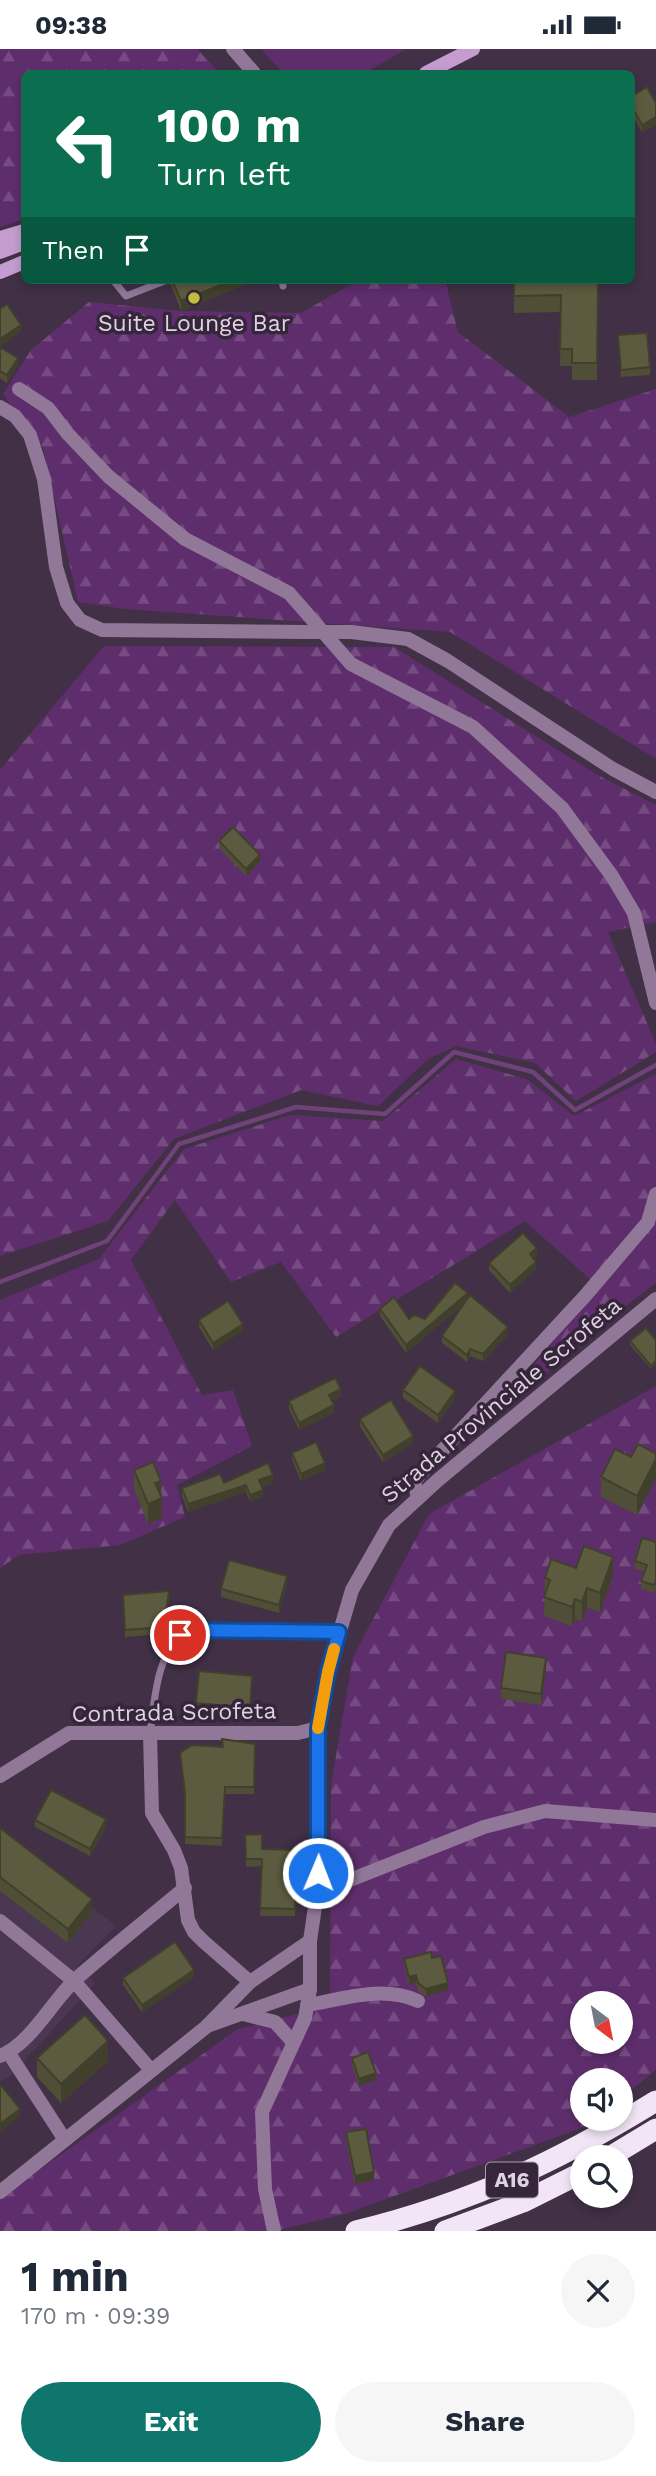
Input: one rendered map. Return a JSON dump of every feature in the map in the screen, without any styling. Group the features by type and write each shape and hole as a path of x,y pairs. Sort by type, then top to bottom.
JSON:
{"highway":[{"name":"A16","path":"356,2231 463,2199 514,2179 561,2156 656,2101"},
{"path":"630,2145 656,2129"},
{"name":"A16","path":"445,2231 523,2202 570,2178"}],"main road":[{"path":"432,70 473,49"},
{"path":"0,238 21,232"},
{"path":"0,252 21,244"},
{"path":"0,272 21,264"}],"street":[{"path":"233,49 251,70"},
{"path":"19,389 48,408 68,434 108,476 185,539 289,593 351,664 473,727 562,808 612,876 634,913 656,1003"},
{"path":"0,407 15,416 30,435 44,479 56,567 67,603 80,620 102,630 351,632 408,639 449,661 613,769 656,792"},
{"path":"418,1498 414,1481 585,1296 648,1222 656,1194"},
{"name":"Strada Provinciale Scrofeta","path":"274,2231 265,2189 262,2112 305,2018 310,1989 310,1941 317,1893 318,1728 328,1672 352,1590 389,1525 418,1498 593,1359 656,1299"},
{"path":"188,1630 339,1632"},
{"name":"Contrada Scrofeta","path":"0,1776 69,1733 298,1733 318,1728"},
{"path":"150,1733 152,1813 174,1850 181,1868 188,1920 194,1932 250,1982"},
{"path":"317,1893 484,1827 545,1811 656,1820"},
{"path":"65,2140 4,2054 32,2030 74,1981 185,1888"},
{"path":"0,1921 74,1981 151,2070"},
{"path":"0,2192 206,2027 250,1982 310,1941"},
{"path":"206,2027 310,1989"},
{"path":"307,2005 377,1993 403,1994 418,2001"},
{"path":"241,2014 275,2022 293,2042"}],"lane":[{"path":"116,284 126,296 157,284"},
{"path":"150,1733 164,1658 172,1643 188,1630"}],"shaded area":[{"path":"0,1833 116,1926 78,1965 95,1983 10,2077 0,2081"}],"green space":[{"path":"0,49 197,49 217,70 21,70 21,220 0,227"},
{"path":"261,49 406,49 370,70 280,70"},
{"path":"352,284 446,284 458,332 569,417 656,389 656,759 450,632 125,609 78,602 43,448 3,394 31,350 89,302 181,311 301,313"},
{"path":"104,646 394,647 596,774 656,805 656,922 608,932 656,1044 656,1052 576,1101 535,1063 456,1046 428,1059 378,1106 301,1090 174,1139 108,1221 0,1256 0,770"},
{"path":"456,1059 527,1079 574,1116 656,1074 656,1283 598,1327 517,1399 530,1372 591,1280 525,1221 336,1337 281,1262 231,1282 175,1200 131,1260 202,1395 233,1390 252,1446 177,1485 185,1517 120,1545 19,1555 0,1568 0,1300 99,1259 184,1149 290,1115 383,1121"},
{"path":"656,1386 656,2070 633,2088 633,2068 570,2068 570,2131 573,2131 345,2214 274,2231 0,2231 0,2198 238,2029 330,2006 331,1785 353,1657 429,1514"}],"building":[{"path":"647,87 656,103 656,117 642,125 635,112 635,94"},
{"path":"174,284 223,284 181,301"},
{"path":"514,284 598,284 597,363 572,363 572,349 560,349 561,295 514,296"},
{"path":"7,304 21,325 0,339 0,309"},
{"path":"647,333 650,367 621,370 618,335"},
{"path":"0,347 18,358 7,375 0,371"},
{"path":"233,827 260,855 246,869 219,841"},
{"path":"523,1233 537,1248 530,1254 536,1262 510,1285 489,1263"},
{"path":"455,1283 468,1293 406,1345 380,1309 394,1297 409,1319 414,1315 425,1319"},
{"path":"470,1295 508,1327 483,1354 470,1349 467,1355 442,1336"},
{"path":"228,1301 243,1324 213,1343 199,1320"},
{"path":"646,1328 656,1340 656,1361 651,1366 630,1341"},
{"path":"420,1366 455,1391 438,1415 403,1390"},
{"path":"335,1378 341,1389 329,1395 334,1405 299,1423 289,1401"},
{"path":"391,1400 413,1436 383,1455 360,1419"},
{"path":"316,1442 325,1463 301,1474 292,1453"},
{"path":"638,1444 656,1454 656,1459 637,1496 601,1477 615,1449 631,1457"},
{"path":"153,1462 161,1481 155,1483 162,1498 148,1504 134,1470"},
{"path":"268,1463 273,1475 259,1480 263,1490 250,1495 246,1485 188,1504 182,1488 220,1474 224,1483"},
{"path":"642,1538 656,1542 654,1585 641,1581 647,1565 635,1561"},
{"path":"584,1546 613,1557 600,1593 587,1588 582,1602 575,1599 572,1607 544,1597 550,1580 545,1578 551,1559 576,1568"},
{"path":"229,1560 287,1576 279,1605 221,1589"},
{"path":"169,1591 164,1627 125,1630 123,1595"},
{"path":"506,1652 546,1658 541,1694 501,1688"},
{"path":"199,1671 252,1676 250,1708 196,1703"},
{"path":"222,1739 255,1744 254,1787 225,1787 222,1838 185,1837 185,1793 180,1753 192,1745 223,1747"},
{"path":"51,1790 106,1819 90,1849 35,1820"},
{"path":"0,1828 92,1899 68,1929 0,1877"},
{"path":"262,1834 262,1849 297,1850 295,1909 260,1908 262,1859 246,1859 245,1835"},
{"path":"175,1942 194,1970 142,2005 123,1978"},
{"path":"431,1952 432,1958 441,1956 448,1983 426,1989 418,1983 416,1975 409,1977 404,1959"},
{"path":"85,2015 108,2041 61,2084 37,2058"},
{"path":"368,2052 376,2073 359,2079 352,2058"},
{"path":"0,2084 20,2109 0,2124"},
{"path":"366,2129 374,2172 355,2176 346,2132"}],"waterway":[{"path":"0,1282 107,1241 179,1144 296,1107 385,1114 454,1052 533,1072 575,1110 656,1065"}],"slow traffic":[{"path":"318,1728 334,1649"}],"place":[{"name":"Suite Lounge Bar","path":"194,298"}],"route":[{"path":"180,1635 188,1630 339,1632 328,1672 318,1728 318,1873"}]}
